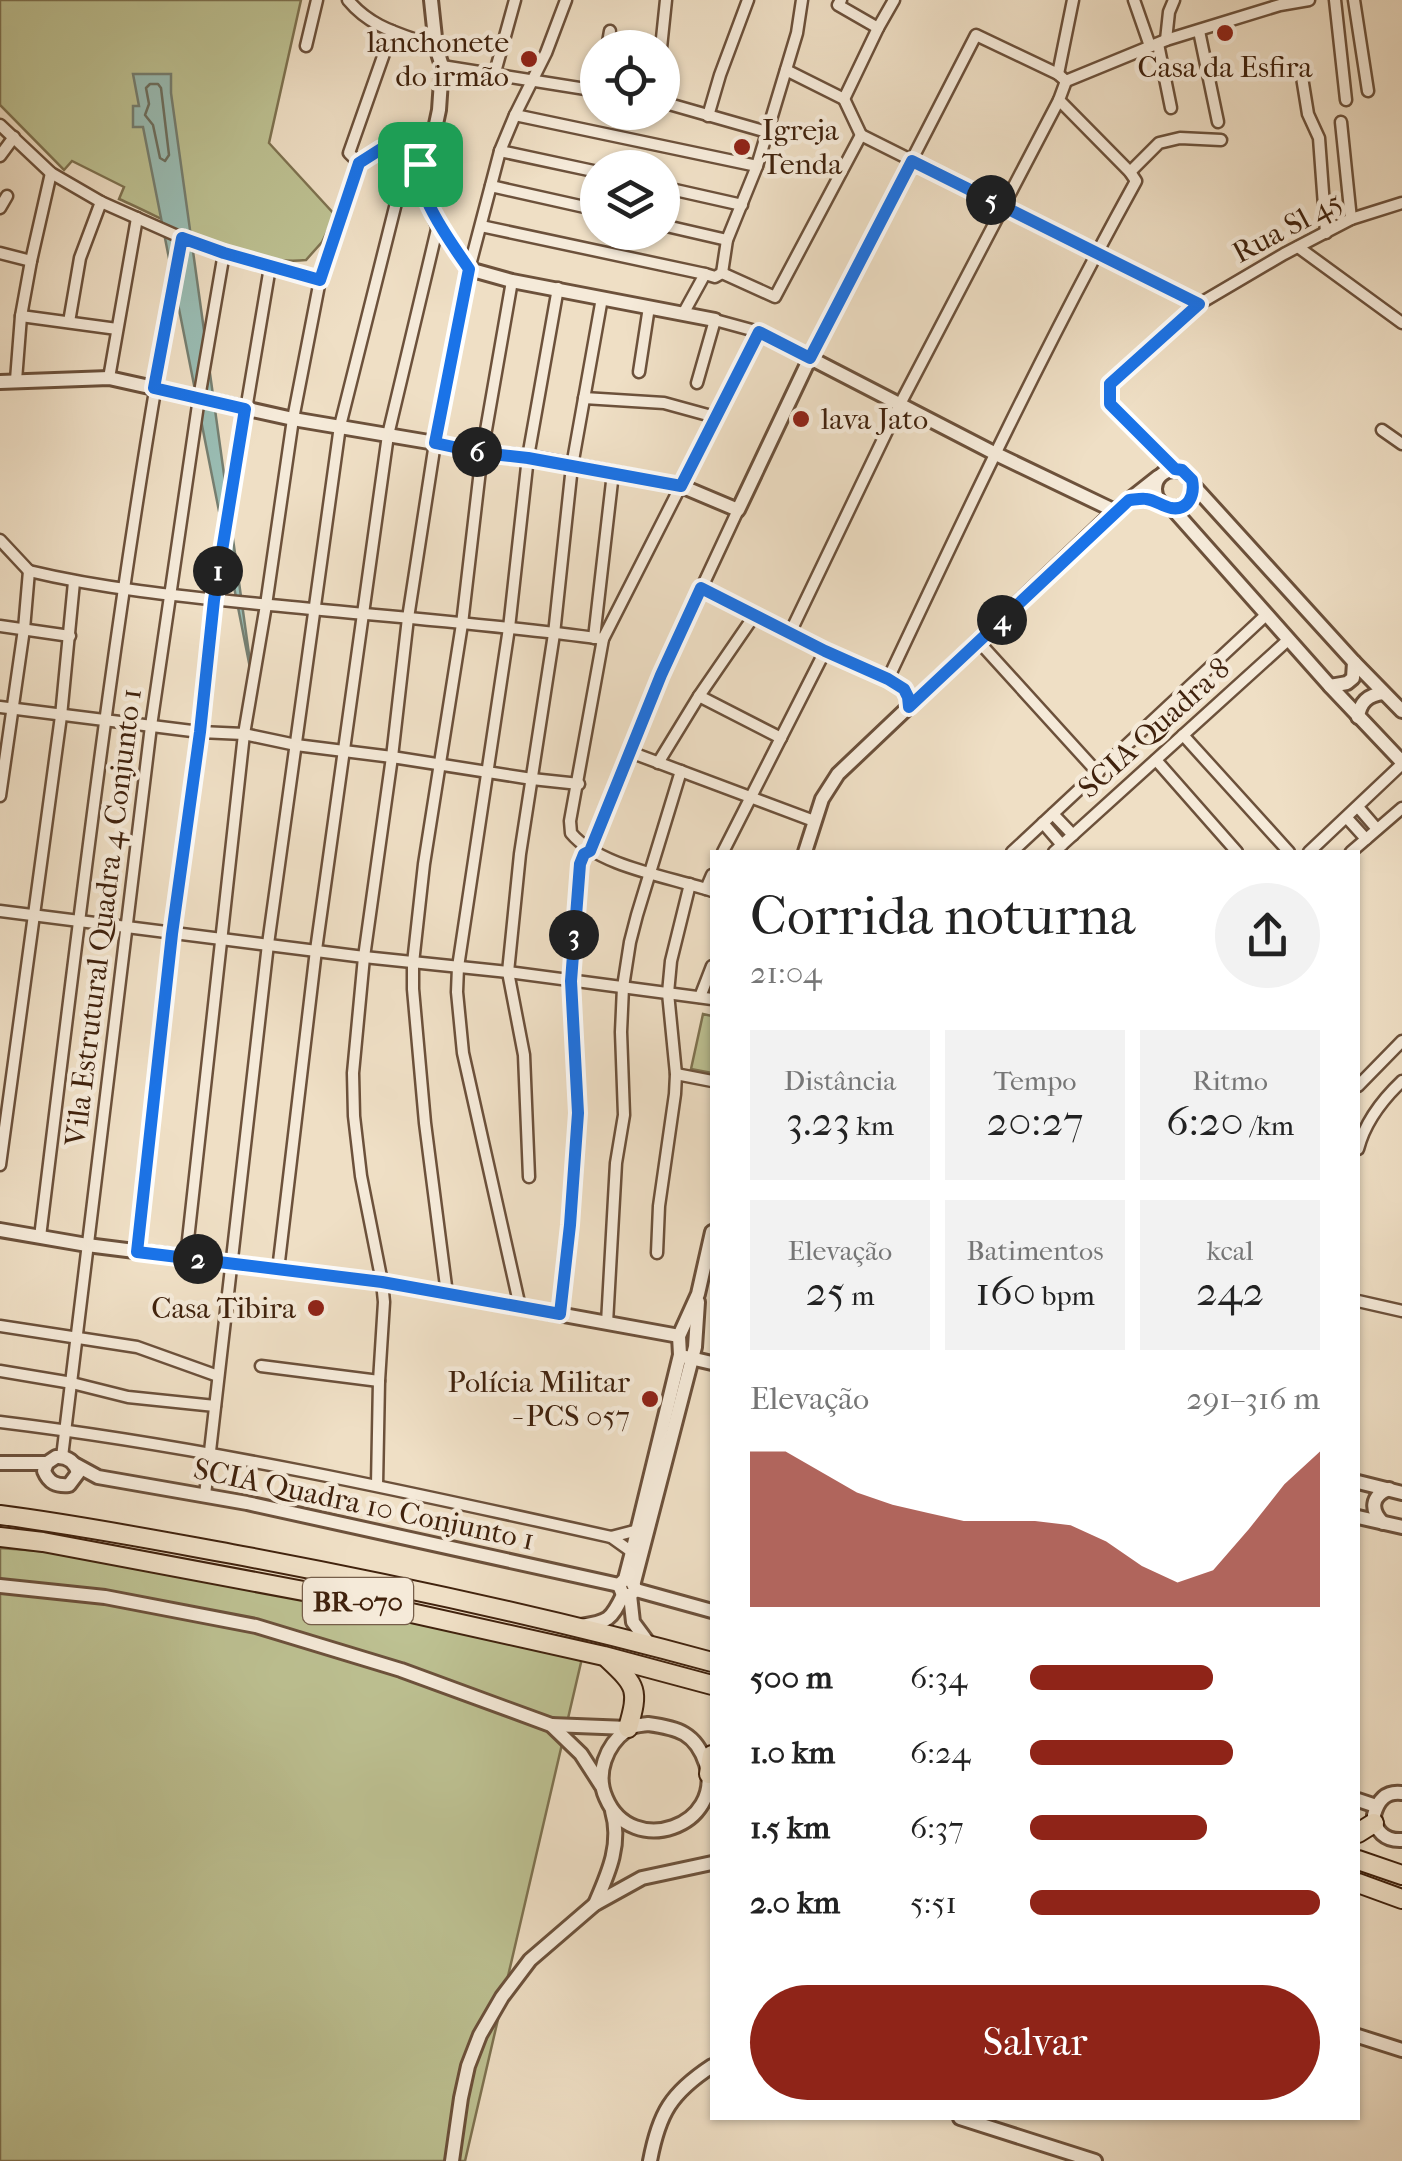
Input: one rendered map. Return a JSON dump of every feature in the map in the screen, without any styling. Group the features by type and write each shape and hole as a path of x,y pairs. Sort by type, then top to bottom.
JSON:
{"highway":[{"name":"BR-070","path":"0,1515 360,1578 710,1661"},
{"name":"BR-070","path":"0,1537 362,1602 604,1656 710,1684"},
{"path":"604,1656 634,1687 636,1699 628,1728"},
{"path":"1360,1831 1375,1814"},
{"path":"1360,1861 1402,1875"},
{"path":"1360,1885 1402,1899"}],"street":[{"path":"306,46 317,0"},
{"path":"348,0 375,25 436,47"},
{"path":"205,1496 268,944 340,426 398,195 419,169 432,143 442,66 431,0"},
{"path":"494,76 515,0"},
{"path":"377,1485 384,1302 361,1176 352,1073 364,958 408,618 435,443 469,269 500,150 546,53 566,0"},
{"path":"664,30 666,0"},
{"path":"708,116 748,0"},
{"path":"481,226 715,277 722,272 727,240 757,166 802,0"},
{"path":"840,0 838,5 878,28"},
{"path":"844,99 894,0"},
{"path":"790,633 899,406 1059,100 1073,0"},
{"path":"1134,0 1158,43 1171,108"},
{"path":"1158,43 1174,0"},
{"path":"1252,0 1253,14"},
{"path":"560,1314 578,1113 571,981 580,864 590,851 661,675 810,358 976,36 1062,77 1158,43 1280,5 1309,0"},
{"path":"1335,0 1346,100"},
{"path":"1354,0 1368,92"},
{"path":"359,163 349,153 392,31"},
{"path":"1199,32 1218,122"},
{"path":"442,66 580,88"},
{"path":"786,70 844,99 861,135 1199,304"},
{"path":"1301,72 1308,114 1319,138 1326,233"},
{"path":"888,679 994,454 1136,182 1059,100"},
{"path":"680,107 767,132"},
{"path":"515,115 757,166"},
{"path":"1340,122 1351,219"},
{"path":"0,125 52,173 101,202 224,253 320,280"},
{"path":"722,272 776,297 861,135"},
{"path":"0,156 14,137"},
{"path":"1130,172 1159,143 1180,138 1221,140"},
{"path":"186,1258 244,734 293,419 320,280 359,163 381,149 398,152 419,169 438,225 469,269 759,332 994,454 1115,511"},
{"path":"500,150 580,168"},
{"path":"16,380 20,316 52,173"},
{"path":"491,186 580,206"},
{"path":"680,191 742,204"},
{"path":"0,208 8,196"},
{"path":"69,322 80,258 101,202"},
{"name":"Rua Sl 45","path":"1175,469 1110,404 1110,384 1199,304 1351,219 1402,203"},
{"path":"108,378 137,218"},
{"path":"278,1270 316,950 388,435 438,225"},
{"path":"680,229 727,240"},
{"path":"40,1236 122,590 182,238"},
{"path":"1298,247 1402,323"},
{"path":"0,253 31,261"},
{"name":"Vila Estrutural Quadra 4 Conjunto 1","path":"62,1457 151,726 224,253"},
{"path":"137,1252 214,600 270,266"},
{"path":"683,314 704,274"},
{"path":"447,1294 425,1123 413,962 424,864 462,624 482,453 512,281"},
{"path":"520,1306 463,1054 457,992 509,628 528,458 558,288"},
{"path":"529,1177 524,1055 508,972 520,854 554,634 572,466 602,298"},
{"path":"1385,310 1402,304"},
{"path":"639,372 649,307"},
{"path":"20,316 117,329"},
{"path":"697,382 715,320"},
{"path":"599,638 759,332"},
{"path":"0,382 108,378 293,419 681,486 738,510"},
{"path":"584,398 664,403 715,417"},
{"path":"1382,430 1402,444"},
{"path":"806,850 822,799 838,774 1115,511 1166,471 1175,469 1188,474 1194,486 1402,712"},
{"path":"613,473 599,638 571,832 590,851 709,890"},
{"path":"1158,477 1155,491 1167,506 1402,764 1312,850"},
{"path":"1129,500 1144,498 1181,507 1193,494 1194,486"},
{"path":"0,540 29,570 122,590 599,638"},
{"path":"0,796 6,708 24,629 29,570"},
{"path":"0,1165 74,582"},
{"path":"701,588 888,679 904,689 909,707"},
{"path":"1014,850 1266,615"},
{"path":"658,763 754,616"},
{"path":"0,626 70,636"},
{"name":"SCIA Quadra 8","path":"1058,849 1288,640"},
{"path":"979,642 1098,773"},
{"path":"724,850 825,651"},
{"path":"1330,686 1348,684 1353,678 1354,662"},
{"path":"1358,717 1368,696 1383,693"},
{"path":"699,696 781,738"},
{"path":"6,708 244,734 296,745 579,784"},
{"path":"1183,735 1288,850"},
{"path":"630,752 814,821"},
{"path":"1156,760 1235,850"},
{"path":"608,1323 616,1163 624,1115 624,987 630,942 680,772"},
{"path":"1358,807 1376,830"},
{"path":"1353,850 1402,808"},
{"path":"1053,814 1073,835"},
{"path":"1347,818 1366,839"},
{"path":"1043,823 1058,849"},
{"path":"657,1253 676,1074 668,993 690,884"},
{"path":"0,911 706,998"},
{"path":"1360,1084 1402,1041"},
{"path":"676,1074 710,1081"},
{"path":"1360,1140 1378,1107 1402,1082"},
{"path":"0,1230 137,1252 382,1282 679,1336"},
{"path":"650,1645 633,1622 628,1588 632,1552 685,1356 695,1347 692,1324 710,1241"},
{"path":"1360,1301 1402,1311"},
{"path":"679,1336 692,1324"},
{"path":"692,1324 710,1328"},
{"path":"0,1326 137,1347 218,1376"},
{"path":"572,1627 610,1619 628,1588 685,1356 679,1336"},
{"path":"685,1356 710,1362"},
{"path":"261,1366 379,1381"},
{"path":"0,1371 128,1397 215,1406"},
{"path":"0,1422 377,1485 611,1537 632,1552"},
{"path":"62,1457 72,1461 78,1473 74,1481 58,1486 6,1464 47,1463 62,1457"},
{"path":"47,1463 44,1471 48,1480"},
{"name":"SCIA Quadra 10 Conjunto 1","path":"76,1465 98,1477 458,1548 710,1610"},
{"name":"SCIA Quadra 10 Conjunto 1","path":"74,1481 98,1477"},
{"path":"1360,1482 1396,1491"},
{"path":"1383,1523 1375,1516 1375,1498 1380,1493 1396,1491"},
{"path":"1360,1517 1402,1528"},
{"path":"611,1537 638,1530"},
{"path":"0,1586 105,1598 256,1626 401,1670 551,1725 628,1728 648,1724 678,1729 697,1745 710,1777"},
{"path":"551,1725 581,1754 601,1785 616,1824 612,1864 595,1904"},
{"path":"601,1785 605,1758 628,1728"},
{"path":"612,1810 634,1827 648,1832 662,1830 688,1820 700,1808 710,1782"},
{"path":"1375,1814 1388,1794 1402,1792"},
{"path":"1360,1802 1375,1814 1379,1832 1387,1838 1402,1840"},
{"path":"452,2161 468,2066 502,1997 530,1960 595,1904 642,1878 710,1863"},
{"path":"1360,2037 1402,2050"},
{"path":"650,2161 665,2109 686,2084 710,2067"},
{"path":"966,2120 1095,2161"}],"green space":[{"path":"0,0 301,0 269,143 335,215 322,242 306,260 259,257 186,231 119,199 124,187 72,161 64,170 0,105"},
{"path":"703,1014 710,1016 710,1073 691,1069"},
{"path":"0,1548 119,1557 586,1641 465,2161 0,2161"}],"water":[{"path":"133,74 171,74 253,683 143,127 133,127 133,106 139,106"}],"place":[{"name":"Casa da Esfira","path":"1225,33"},
{"name":"lanchonete do irmão","path":"529,59"},
{"name":"Igreja Tenda","path":"742,147"},
{"name":"lava Jato","path":"801,419"},
{"name":"Casa Tibira","path":"316,1308"},
{"name":"Polícia Militar - PCS 057","path":"650,1399"}],"route":[{"path":"381,149 398,152 420,164 418,174 438,225 469,269 435,443 482,453 681,486 759,332 810,358 912,161 1199,304 1110,384 1110,404 1175,469 1192,480 1193,494 1188,502 1172,508 1144,498 1129,500 909,707 904,689 888,679 701,588 661,675 590,851 580,864 571,981 578,1113 560,1314 382,1282 137,1252 214,600 245,409 154,388 182,238 320,280 359,163 381,149"}]}
